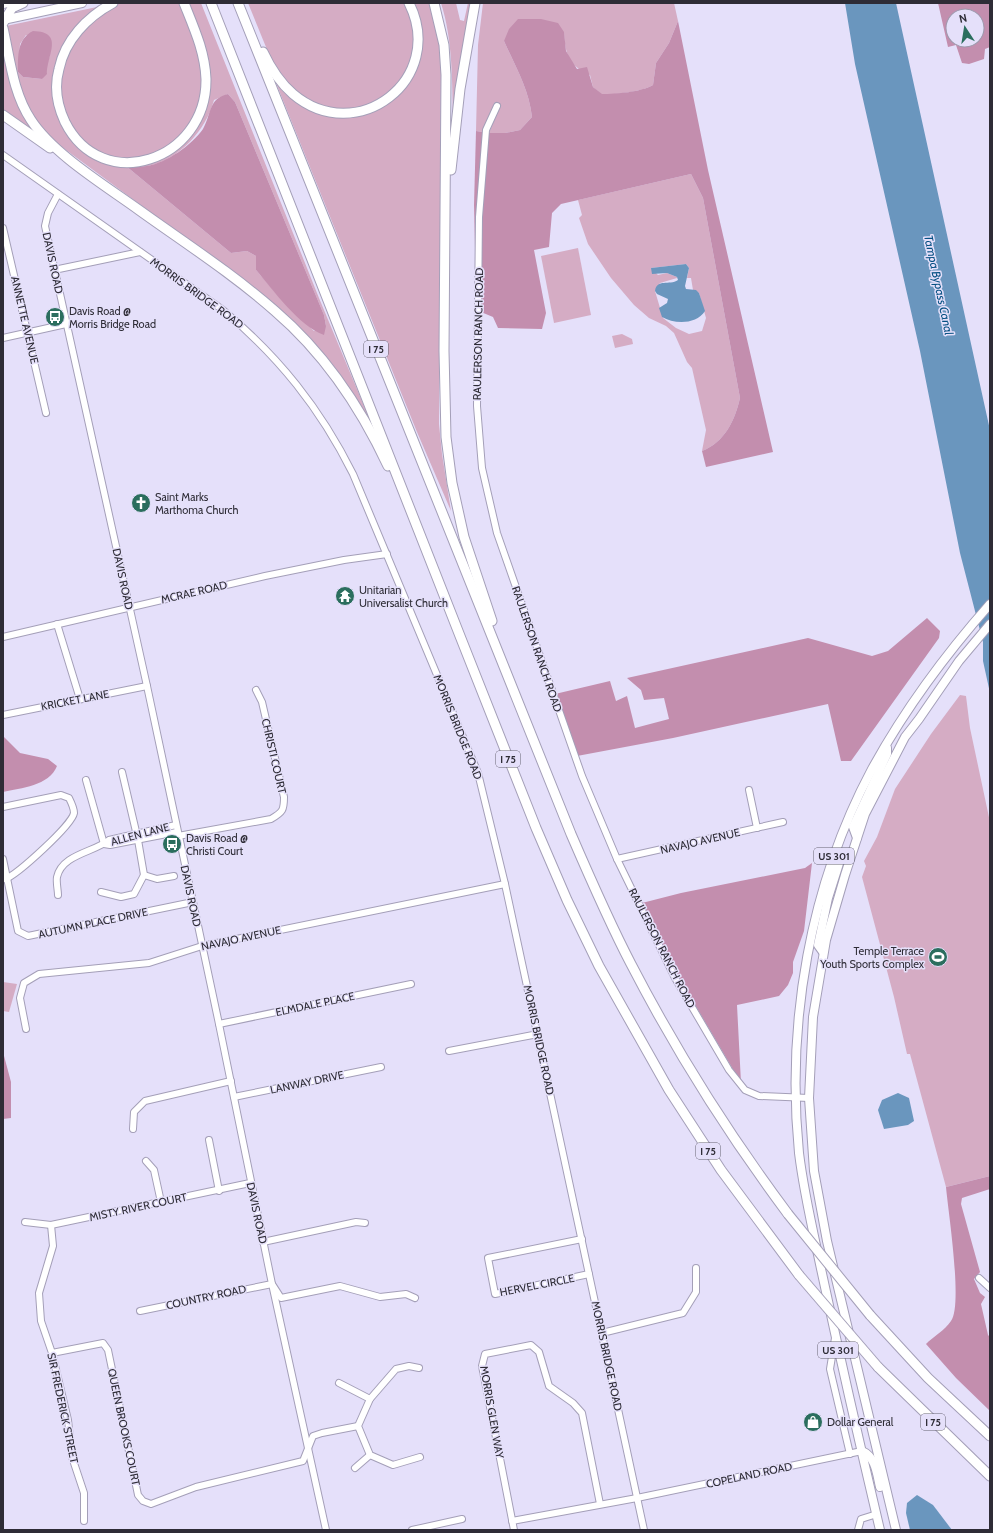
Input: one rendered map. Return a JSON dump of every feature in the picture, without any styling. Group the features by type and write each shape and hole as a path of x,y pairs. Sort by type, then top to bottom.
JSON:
{"highway":[{"path":"23,3 12,8 3,23 16,88 27,113 42,135 79,167"},
{"path":"113,3 91,18 70,42 59,66 57,95 63,118 70,130 80,142 103,156 126,162 150,159 170,150 189,134 199,116 205,93 205,68 202,50 184,3"},
{"name":"I 75","path":"211,3 545,850 599,966 651,1061 686,1119 736,1192 799,1275 878,1367 990,1476"},
{"path":"238,3 272,69 282,83 293,94 315,107 335,113 346,113 360,112 384,102 398,90 408,78 418,47 417,23 409,3"},
{"name":"I 75","path":"238,3 571,834 630,963 701,1087 730,1133 788,1214 870,1315 928,1378 990,1436"},
{"path":"434,3 441,29 446,61 444,386 448,460 464,537 516,694"},
{"path":"446,215 460,89 475,3"},
{"path":"3,115 79,167 248,288 275,311 311,346 338,380 367,425 426,548"}],"main road":[{"path":"3,4 7,3"},
{"path":"3,23 82,3"},
{"name":"US 301","path":"880,1530 835,1338 804,1191 799,1150 796,1097 798,1023 804,978 818,912 836,852 860,794 887,744 926,683 955,644 990,604"},
{"name":"US 301","path":"895,1530 822,1218 812,1155 809,1098 813,1017 823,952 834,909 865,814 905,737 959,661 990,624"},
{"path":"857,838 853,827 887,754 887,744"},
{"path":"823,952 819,949 819,939 828,898 841,857 840,853 836,852"},
{"path":"862,1451 866,1453 873,1461 886,1510 895,1530"}],"street":[{"name":"RAULERSON RANCH ROAD","path":"497,106 486,130 479,217 477,406 482,468 495,527 582,776 617,859 675,978 744,1090 759,1096 809,1098"},
{"name":"MORRIS BRIDGE ROAD","path":"3,155 223,310 268,350 288,373 321,417 341,449 353,474 478,773 505,884 538,1034 644,1530"},
{"name":"DAVIS ROAD","path":"58,194 48,213 45,226 147,686 231,1081 250,1183 326,1530"},
{"name":"ANNETTE AVENUE","path":"3,228 46,413"},
{"path":"54,270 140,252"},
{"path":"3,338 66,324"},
{"name":"MCRAE ROAD","path":"3,637 265,576 344,560 387,554"},
{"path":"57,624 80,699"},
{"name":"KRICKET LANE","path":"3,715 147,686"},
{"name":"CHRISTI COURT","path":"178,834 271,819 281,814 284,807 284,797 262,702 256,690"},
{"path":"102,892 121,897 134,894 144,875 137,836 122,772"},
{"path":"86,780 104,844"},
{"path":"749,790 757,828"},
{"path":"3,807 61,795 69,798 74,812 71,820 50,843 5,879"},
{"name":"NAVAJO AVENUE","path":"617,859 783,822"},
{"name":"ALLEN LANE","path":"58,895 57,876 65,864 77,856 104,844 176,825"},
{"name":"ALLEN LANE","path":"137,836 178,834"},
{"name":"AUTUMN PLACE DRIVE","path":"3,859 5,879 18,932 28,936 193,902"},
{"path":"144,875 157,879 174,876"},
{"name":"NAVAJO AVENUE","path":"26,1029 20,998 24,982 39,974 149,963 202,946 505,884"},
{"name":"ELMDALE PLACE","path":"219,1024 411,984"},
{"path":"449,1051 538,1034"},
{"name":"LANWAY DRIVE","path":"234,1098 381,1067"},
{"path":"133,1129 134,1112 146,1101 231,1081"},
{"path":"209,1140 219,1191"},
{"path":"146,1161 154,1170 161,1202"},
{"name":"MISTY RIVER COURT","path":"25,1222 51,1225 219,1191 250,1183"},
{"path":"263,1242 356,1222 365,1223"},
{"name":"SIR FREDERICK STREET","path":"51,1225 53,1246 38,1293 40,1321 52,1353 68,1420 72,1457 84,1493 84,1521"},
{"name":"HERVEL CIRCLE","path":"582,1239 488,1258 495,1294 589,1274"},
{"path":"602,1333 683,1313 696,1292 696,1268"},
{"path":"979,1278 990,1288"},
{"path":"272,1284 281,1298 340,1286 380,1297 406,1294 415,1298"},
{"name":"COUNTRY ROAD","path":"140,1311 272,1284"},
{"path":"835,1338 830,1368 850,1454"},
{"name":"QUEEN BROOKS COURT","path":"52,1353 103,1343 108,1350 138,1494 143,1501 151,1504 160,1502 196,1487 303,1461 309,1448"},
{"name":"MORRIS GLEN WAY","path":"514,1530 482,1366 485,1354 531,1345 538,1352 549,1386 573,1403 582,1413 600,1504"},
{"path":"420,1368 409,1366 396,1369 370,1400 358,1426 370,1455 393,1466 420,1457"},
{"path":"339,1383 370,1400"},
{"path":"309,1448 314,1436 358,1426"},
{"name":"COPELAND ROAD","path":"512,1521 637,1498 862,1451"},
{"path":"355,1468 370,1455"},
{"path":"858,1530 861,1519 877,1514"},
{"path":"412,1530 462,1519"}],"shaded area":[{"path":"121,3 180,3 199,55 202,71 200,104 188,130 157,154 126,159 103,154 90,147 72,129 59,96 62,63 84,27 111,6"},
{"path":"188,3 201,3 319,298 369,418 367,419 359,405 252,287 47,136 22,98 6,26 97,7 98,9 83,21 53,87 77,143 124,164 182,144 208,85","holes":["26,35 50,55 42,79 23,77 18,72 20,44","228,94 235,102 324,315 326,326 314,331 282,300 256,270 256,256 247,251 231,253 126,166 148,166 171,157 181,150 190,142 205,122 214,100"]},
{"path":"248,3 407,3 412,15 415,54 396,89 358,110 329,109 301,96 277,74"},
{"path":"412,3 431,3 439,36 441,58 439,424 451,511 417,432 276,83 279,82 313,108 370,111 417,64"},
{"path":"441,3 456,3 460,20 464,21 468,3 475,3 453,120 450,46"},
{"path":"483,3 674,3 678,21 669,43 656,63 653,85 635,91 621,93 602,95 593,87 590,75 577,68 567,53 564,32 504,41 525,87 532,117 520,130 505,133 489,133 500,105 495,102 483,132 476,131 478,45"},
{"path":"938,3 989,3 990,47 985,49 984,59 969,64 962,63 957,48 985,48 985,8 945,8 945,34"},
{"path":"518,19 541,19 558,23 564,32 566,51 577,69 587,67 593,87 602,94 635,91 653,85 656,63 669,43 678,21 708,170 773,452 706,467 702,451 717,442 723,436 732,422 740,398 703,198 691,174 561,204 552,213 549,247 534,250 546,313 542,329 498,328 493,317 481,312 482,218 489,133 505,133 520,130 532,117 525,87 504,41 509,29"},
{"path":"33,31 43,32 49,35 51,40 52,46 47,74 42,79 23,77 18,72 21,43 28,34"},
{"path":"3,41 34,130 35,134 3,112"},
{"path":"228,94 235,102 324,315 326,326 324,335 305,324 287,307 256,270 256,256 247,251 231,253 126,166 144,166 154,164 178,152 192,141 203,129 211,107 217,99"},
{"path":"476,131 483,132 476,289 474,205"},
{"path":"691,174 703,198 740,398 732,422 728,429 717,442 710,447 702,451 706,430 692,368 687,362 674,333 666,326 649,318 634,305 611,278 588,244 579,218 582,215 578,200","holes":["686,264 689,268 687,278 691,278 693,290 699,293 706,318 702,331 689,334 676,328 663,318 655,291 660,283 677,277 667,273 658,275 651,268"]},
{"path":"578,248 591,315 554,323 541,256"},
{"path":"622,334 632,339 633,344 615,348 612,336"},
{"path":"927,618 940,631 939,638 851,761 841,761 828,704 673,738 577,756 555,694 610,681 616,701 627,696 635,728 669,719 664,698 644,700 641,690 627,678 808,638 872,656 888,651"},
{"name":"Temple Terrace Youth Sports Complex","path":"960,695 966,696 970,728 990,822 990,1176 946,1187 910,1054 907,1054 894,997 862,877 866,866 864,861 877,837 895,789 931,734"},
{"path":"3,736 20,753 48,759 57,766 53,773 48,778 34,785 3,792"},
{"path":"812,863 804,931 793,962 793,973 788,985 779,996 737,1005 741,1083 678,976 642,903 681,893 805,868"},
{"path":"3,982 17,984 9,1012 3,1011"},
{"path":"3,1052 11,1082 11,1118 3,1119"},
{"path":"990,1176 990,1189 962,1198 961,1204 980,1272 974,1279 980,1293 985,1297 981,1304 988,1335 990,1337 990,1411 956,1378 926,1344 951,1321 956,1297 952,1235 946,1187"}],"water":[{"name":"Tampa Bypass Canal","path":"845,3 896,3 990,430 990,693 983,661 983,642 960,553 920,351 855,64"},
{"path":"686,264 689,268 685,286 686,289 696,290 699,293 705,311 701,316 691,321 673,321 662,317 659,308 667,303 668,299 657,294 655,291 656,287 661,283 675,282 678,280 677,277 667,273 652,274 651,268"},
{"path":"898,1093 909,1098 914,1121 908,1125 884,1129 878,1110 882,1100"},
{"path":"917,1495 933,1505 952,1530 910,1530 906,1513 907,1503"}],"place":[{"name":"Davis Road @ Morris Bridge Road","path":"55,317"},
{"name":"Saint Marks Marthoma Church","path":"141,503"},
{"name":"Unitarian Universalist Church","path":"345,596"},
{"name":"Davis Road @ Christi Court","path":"172,844"},
{"name":"Temple Terrace Youth Sports Complex","path":"938,957"},
{"name":"Dollar General","path":"813,1422"}]}
